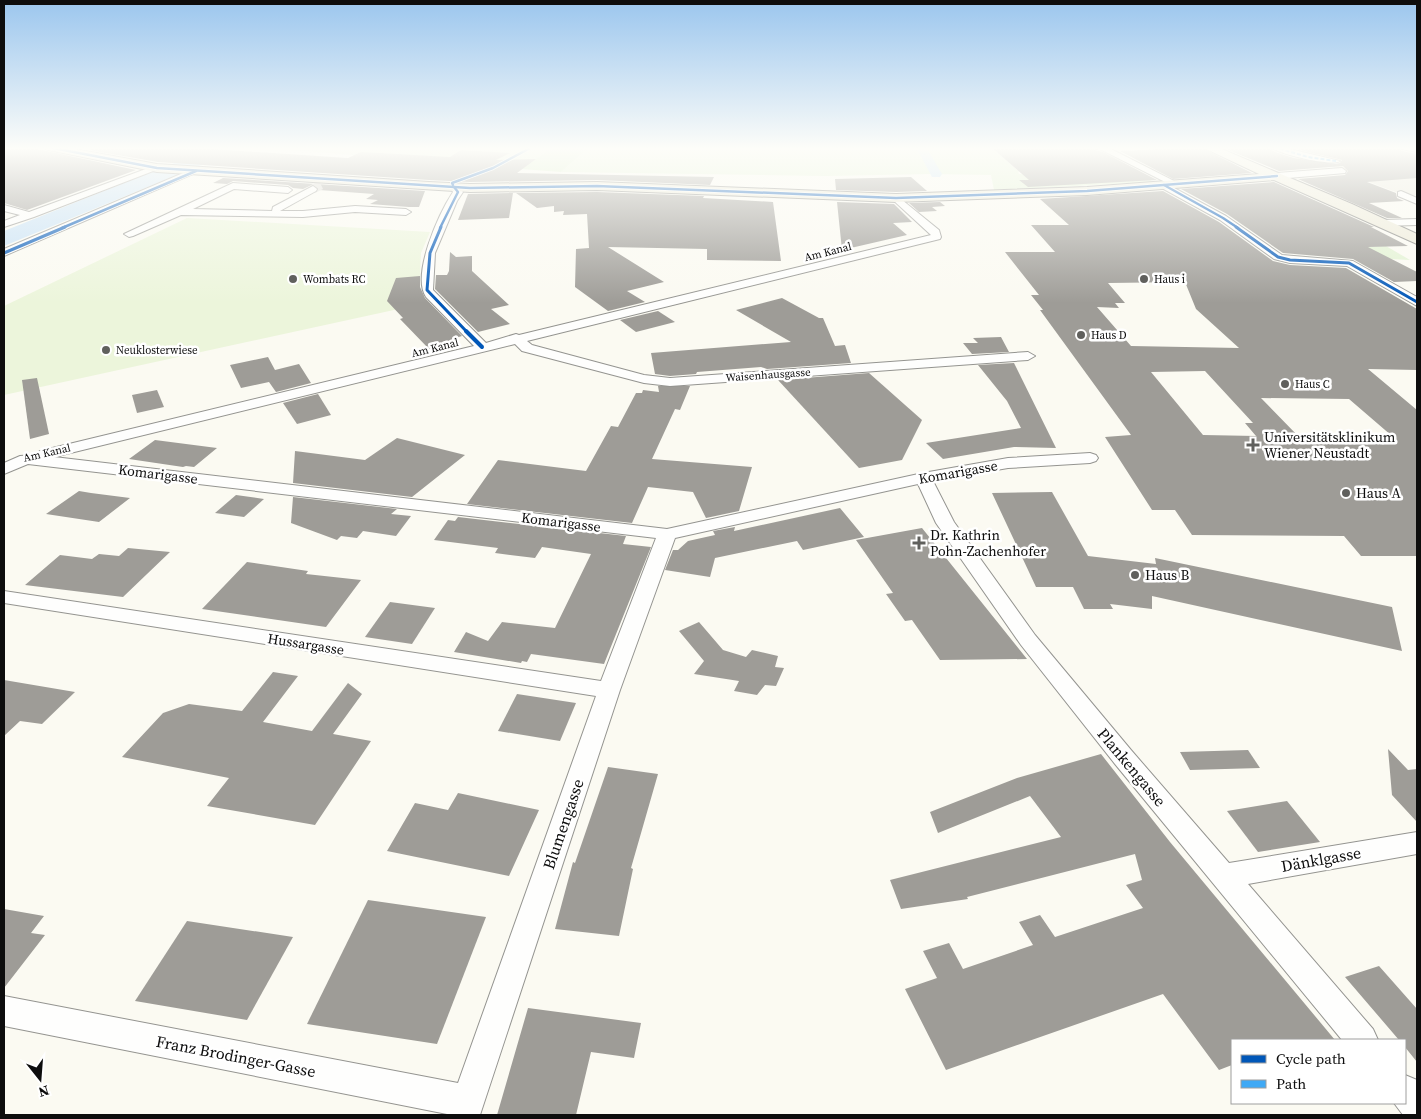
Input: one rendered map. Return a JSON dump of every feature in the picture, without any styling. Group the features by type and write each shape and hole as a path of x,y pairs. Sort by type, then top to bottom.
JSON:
{"main road":[{"path":"1329,199 1417,240"}],"street":[{"path":"4,224 77,199"},
{"path":"4,253 130,199"},
{"path":"128,234 206,199"},
{"path":"241,215 270,199"},
{"path":"268,214 296,199"},
{"path":"453,199 430,253 427,290 482,347"},
{"name":"Am Kanal","path":"4,461 26,459 936,237 935,232 897,199"},
{"path":"1193,199 1278,257 1290,260 1349,263 1417,302"},
{"path":"4,208 31,215"},
{"path":"180,212 241,215 304,214 355,209 406,212"},
{"path":"1382,223 1417,222"},
{"name":"Waisenhausgasse","path":"516,338 527,348 644,379 670,382 1028,356"},
{"name":"Komarigasse","path":"26,459 667,534 924,478 1008,463 1090,458"},
{"path":"4,469 26,459"},
{"name":"Plankengasse","path":"924,478 945,523 1028,640 1130,765 1361,1039"},
{"name":"Blumengasse","path":"465,1108 608,690 667,534"},
{"name":"Hussargasse","path":"4,597 608,690"},
{"name":"Dänklgasse","path":"1225,876 1417,843"},
{"name":"Franz Brodinger-Gasse","path":"4,1011 465,1108"},
{"path":"1406,1092 1417,1106"}],"green space":[{"name":"Neuklosterwiese","path":"187,218 430,232 421,253 419,294 426,303 4,395 4,306"},
{"path":"1386,246 1410,260 1390,259 1366,247"}],"building":[{"path":"4,199 56,199 27,210 4,203"},
{"path":"369,199 422,199 419,207 370,204 378,200"},
{"path":"466,199 512,199 509,218 458,220"},
{"path":"525,199 724,199 773,202 781,261 707,260 707,249 608,247 664,282 627,291 645,302 608,311 575,287 576,249 589,248 587,214 563,215 564,211 554,212 554,206 537,208"},
{"path":"1040,199 1178,199 1219,222 1273,261 1290,265 1346,268 1417,309 1417,370 1368,369 1417,410 1417,556 1361,556 1344,536 1192,535 1175,510 1152,510 1105,437 1131,435 1040,310 1043,310 1031,295 1039,295 1005,252 1055,252 1031,225 1069,225","holes":["1185,282 1196,309 1239,348 1131,346 1097,307 1119,308 1115,303 1125,303 1108,283","1205,371 1253,423 1245,423 1256,436 1203,435 1151,372","1261,398 1349,399 1392,436 1298,436"]},
{"path":"1200,199 1312,199 1374,227 1371,227 1408,246 1368,247 1417,272 1417,281 1394,282 1353,259 1283,253 1227,214"},
{"path":"1344,199 1400,199 1404,201 1369,203 1402,218 1387,218"},
{"path":"837,202 894,204 912,222 893,223 907,235 842,250"},
{"path":"940,202 945,206 932,207 937,211 919,212 909,203"},
{"path":"450,252 456,257 472,256 472,271 509,305 491,309 510,324 478,332 435,289 436,275 447,275 449,271"},
{"path":"420,276 420,287 425,298 462,336 452,339 455,342 429,349 400,319 403,318 387,301 396,278"},
{"path":"782,298 819,318 823,318 835,346 845,345 851,363 767,369 761,367 670,376 655,374 651,353 791,342 736,310"},
{"path":"658,311 675,322 636,332 620,320"},
{"path":"1001,337 1009,352 972,354 963,343 978,343 973,338"},
{"path":"268,357 275,370 299,364 311,383 276,392 269,382 241,388 230,365"},
{"path":"1014,363 1056,448 1014,447 943,459 926,443 1021,428 1007,401 978,365"},
{"path":"869,373 922,420 902,460 859,468 778,380"},
{"path":"37,378 49,434 30,439 22,380"},
{"path":"658,386 690,386 680,410 675,409 652,459 752,467 739,511 706,518 693,492 648,487 632,523 467,504 498,460 586,471 611,426 618,427 636,393 642,393 643,390 659,392"},
{"path":"157,390 164,407 137,413 132,395"},
{"path":"318,394 331,415 297,424 283,403"},
{"path":"397,438 465,455 412,497 293,483 295,451 365,460"},
{"path":"155,440 217,448 194,467 129,459"},
{"path":"79,491 130,498 99,522 46,514"},
{"name":"Haus B","path":"1052,492 1088,556 1156,564 1155,558 1392,607 1402,651 1152,596 1152,609 1110,604 1113,609 1084,609 1073,587 1036,587 992,493"},
{"path":"236,495 264,499 244,517 215,513"},
{"path":"293,497 397,509 391,514 411,516 396,536 363,531 357,538 341,536 337,540 291,523"},
{"path":"840,508 864,537 803,550 797,541 715,558 710,577 665,570 673,550 678,550 688,541 715,535 713,531 735,527 734,531"},
{"path":"458,517 626,536 623,544 651,547 604,664 531,654 527,662 522,661 521,663 454,652 466,632 488,641 502,622 555,628 591,554 542,547 535,558 495,553 498,548 434,540 448,520 455,521"},
{"path":"922,528 1027,659 940,660 912,620 905,621 886,594 893,593 856,540"},
{"path":"128,548 170,552 123,597 25,585 60,555 92,559 99,554 119,556"},
{"path":"247,562 308,571 306,574 361,580 326,627 202,609"},
{"path":"390,602 435,608 412,644 365,637"},
{"path":"699,622 723,650 746,657 752,650 778,656 775,667 784,668 776,686 765,685 757,695 734,691 739,681 694,674 704,661 679,631"},
{"path":"273,672 298,676 263,722 312,731 348,683 362,694 333,734 371,741 315,825 207,806 229,778 122,757 163,713 189,704 242,711"},
{"path":"4,680 75,692 42,724 20,721 4,736"},
{"path":"517,694 576,703 560,741 498,731"},
{"path":"1388,749 1408,770 1417,769 1417,822 1392,795"},
{"path":"1248,750 1260,768 1190,770 1180,752"},
{"path":"1101,754 1170,842 1334,1039 1231,1039 1231,1065 1219,1070 1163,994 946,1070 905,989 937,978 923,951 949,943 963,969 1033,945 1019,922 1040,915 1055,937 1143,908 1126,885 1142,880 1135,854 967,897 968,899 901,909 890,880 1061,837 1030,796 938,833 930,812 1017,778"},
{"path":"608,767 658,774 631,868 633,869 619,936 555,929 573,862 575,863"},
{"path":"458,793 539,810 509,876 387,851 415,803 448,810"},
{"path":"1287,801 1320,842 1258,852 1227,811"},
{"path":"368,900 486,917 437,1044 307,1024"},
{"path":"4,909 44,916 31,933 45,935 4,988"},
{"path":"187,921 293,937 247,1020 135,1001"},
{"path":"1379,966 1417,1009 1417,1062 1406,1048 1406,1039 1398,1039 1345,977"},
{"path":"528,1008 641,1023 634,1058 591,1052 576,1115 497,1115"}],"waterway":[{"path":"4,239 101,199"}],"cycle path":[{"path":"4,253 130,199"},
{"path":"453,199 430,253 427,290 482,347"},
{"path":"1189,199 1223,218 1278,257 1290,260 1349,263 1417,302"}],"place":[{"name":"Wombats RC","path":"293,279"},
{"name":"Haus i","path":"1144,279"},
{"name":"Haus D","path":"1081,335"},
{"name":"Neuklosterwiese","path":"106,350"},
{"name":"Haus C","path":"1285,384"},
{"name":"Universitätsklinikum Wiener Neustadt","path":"1253,445"},
{"name":"Haus A","path":"1346,493"},
{"name":"Dr. Kathrin Pohn-Zachenhofer","path":"919,543"},
{"name":"Haus B","path":"1135,575"}]}
